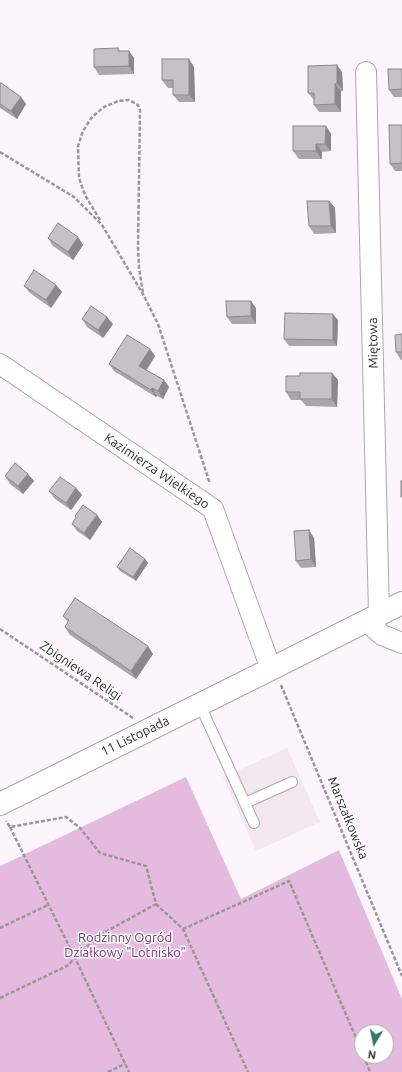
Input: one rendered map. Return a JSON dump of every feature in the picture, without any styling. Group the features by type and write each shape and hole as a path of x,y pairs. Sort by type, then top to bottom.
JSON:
{"street":[{"name":"Miętowa","path":"366,72 373,618"},
{"name":"Kazimierza Wielkiego","path":"0,364 213,509 271,670"},
{"name":"11 Listopada","path":"2,811 150,729 271,670 402,603"},
{"path":"373,618 382,635 402,642"}],"lane":[{"path":"200,705 254,823"},
{"path":"245,803 292,782"}],"path":[{"path":"144,296 139,268 138,247 140,110 138,105 130,100 104,107 92,117 83,131 78,146 79,178 85,196 144,296 158,324 209,479 213,509"},
{"path":"0,152 74,197 102,225"},
{"name":"Zbigniewa Religi","path":"0,629 150,729"},
{"name":"Marszałkowska","path":"271,670 284,689 402,976"},
{"path":"2,811 75,958 129,1072"},
{"path":"10,827 66,818 80,828 100,854 146,866 156,904 183,930 248,1072"},
{"path":"183,930 289,881 354,1033"},
{"path":"0,998 67,966 98,936 156,904"},
{"path":"0,928 48,905"},
{"path":"108,1072 125,1064"}],"shaded area":[{"path":"287,748 320,822 256,851 223,777"}],"green space":[{"name":"Rodzinny Ogród Działkowy \"Lotnisko\"","path":"186,777 241,899 339,850 402,999 402,1072 0,1072 0,866"}],"building":[{"path":"118,48 118,51 129,51 129,66 94,67 94,49"},
{"path":"162,59 189,59 189,95 173,95 173,80 162,80"},
{"path":"337,65 335,104 314,105 314,93 308,93 308,66"},
{"path":"388,69 402,69 402,89 389,90"},
{"path":"1,83 21,97 11,111 0,104"},
{"path":"389,125 402,125 402,163 390,164"},
{"path":"293,126 326,126 325,144 316,144 316,151 293,151"},
{"path":"307,201 329,201 331,226 309,226"},
{"path":"58,223 78,237 68,252 48,238"},
{"path":"34,270 56,285 46,300 24,286"},
{"path":"226,301 251,301 251,316 227,317"},
{"path":"91,306 107,317 98,330 82,319"},
{"path":"285,313 333,314 333,340 284,339"},
{"path":"402,334 402,352 396,352 395,335"},
{"path":"127,335 150,349 139,366 164,380 158,391 152,388 151,390 109,364"},
{"path":"300,373 332,373 332,399 300,399 300,392 286,392 286,376 300,376"},
{"path":"15,463 28,474 18,486 5,476"},
{"path":"60,477 76,488 66,503 49,491"},
{"path":"402,481 402,497 401,497"},
{"path":"83,505 97,515 84,533 72,524 76,517 75,516"},
{"path":"309,530 311,559 296,561 294,531"},
{"path":"130,548 145,559 133,577 117,567"},
{"path":"75,598 148,646 131,671 65,627 69,620 63,616"}]}
